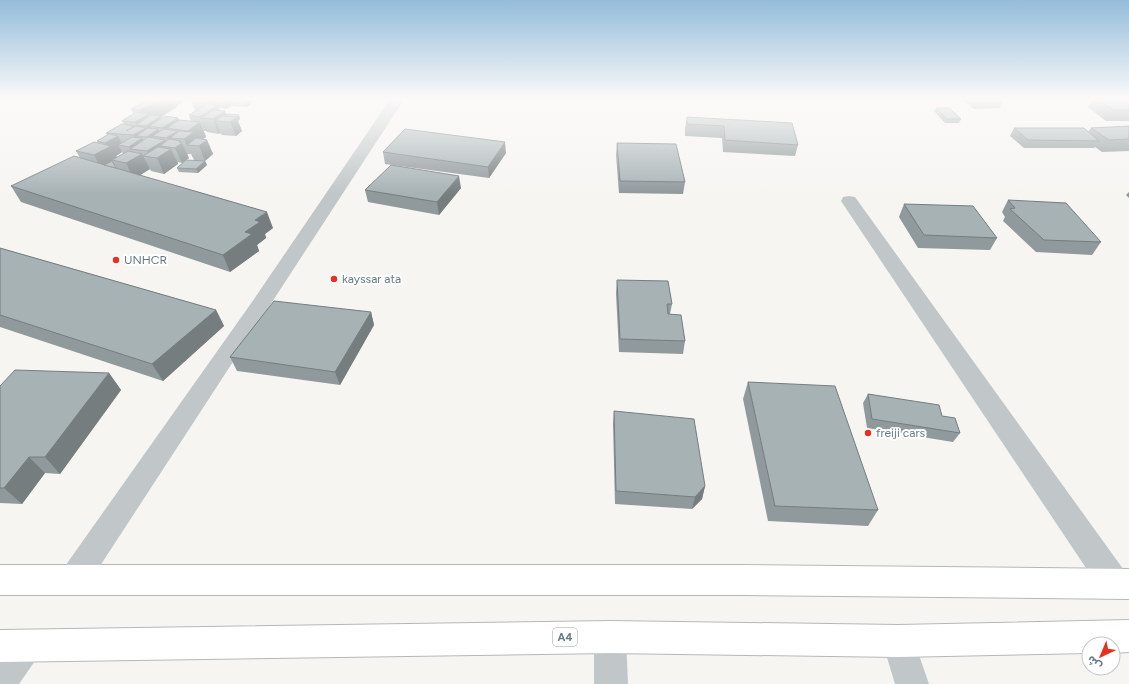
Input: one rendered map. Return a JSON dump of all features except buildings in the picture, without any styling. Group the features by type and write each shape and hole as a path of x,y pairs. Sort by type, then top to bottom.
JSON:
{"highway":[{"path":"0,580 746,580 1122,584"},
{"name":"A4","path":"13,646 610,637 898,641 1129,636"}],"street":[{"path":"74,579 259,307 377,130"},
{"path":"848,201 1122,584"},
{"path":"610,637 611,684"},
{"path":"898,641 912,684"},
{"path":"0,682 13,646"}],"place":[{"name":"UNHCR","path":"116,260"},
{"name":"kayssar ata","path":"334,279"},
{"name":"freiji cars","path":"868,433"}]}
